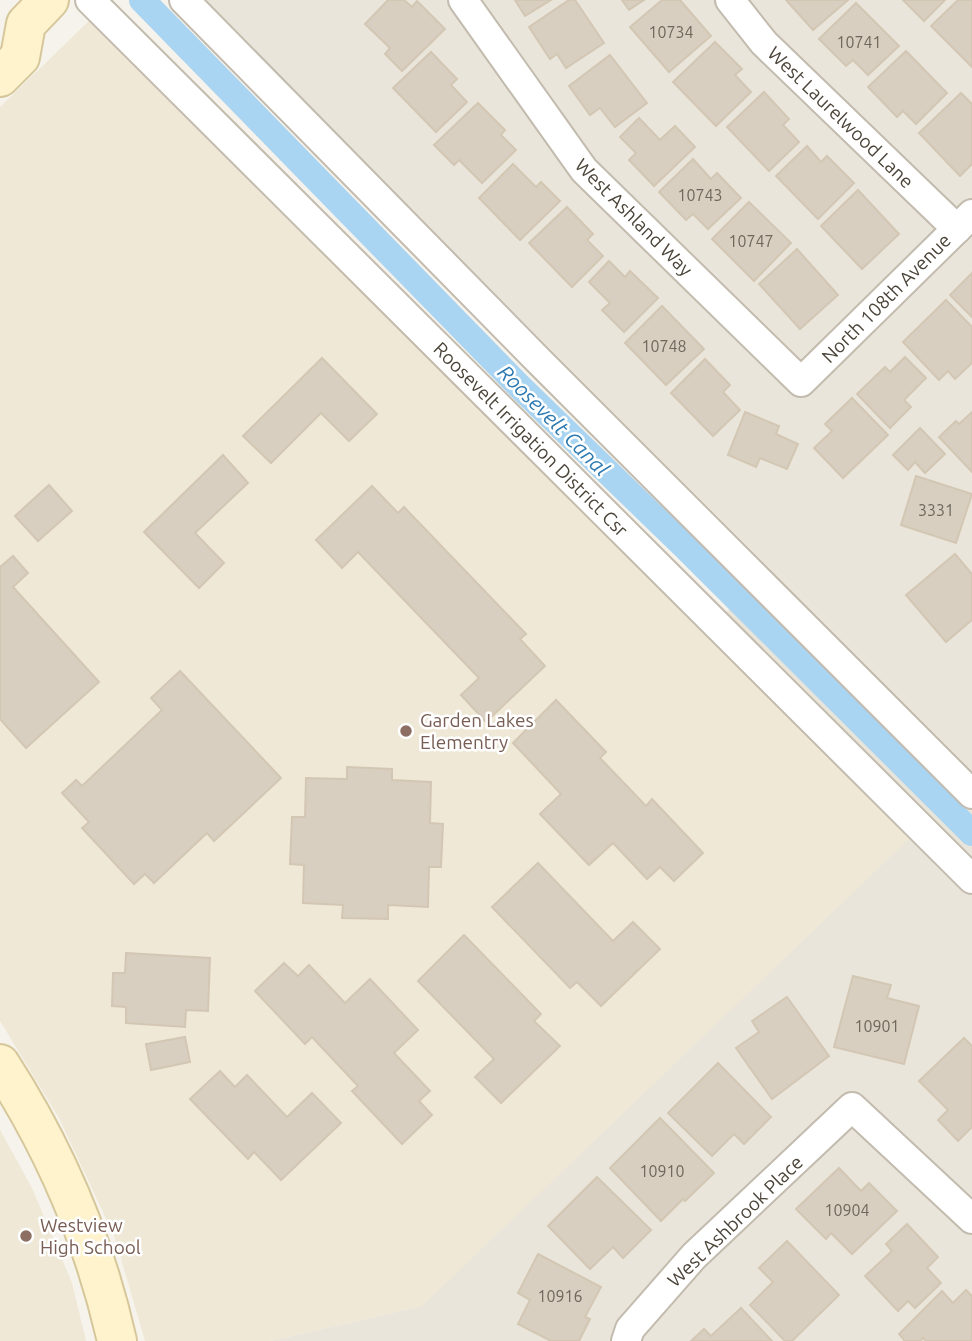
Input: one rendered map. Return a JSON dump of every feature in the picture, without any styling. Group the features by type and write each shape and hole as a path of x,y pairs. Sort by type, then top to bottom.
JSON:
{"street":[{"name":"Roosevelt Irrigation District Csr","path":"90,0 972,879"},
{"path":"184,0 539,361 972,794"},
{"name":"West Ashland Way","path":"463,0 584,170 801,382"},
{"name":"West Laurelwood Lane","path":"730,0 764,44 964,221"},
{"path":"0,76 20,57 25,17"},
{"name":"North 108th Avenue","path":"801,382 964,221"},
{"path":"0,1064 57,1165 100,1271 117,1341"},
{"name":"West Ashbrook Place","path":"626,1341 630,1329 694,1256 852,1107 972,1219"}],"shaded area":[{"path":"201,0 972,0 972,1341 270,1341 422,1306 709,628 771,570"},
{"name":"Garden Lakes Elementry","path":"94,16 913,835 422,1306 270,1341 145,1341 115,1238 59,1118 0,1021 0,107"},
{"name":"Westview High School","path":"0,1130 32,1188 72,1283 86,1341 0,1341"}],"building":[{"path":"388,0 404,0 412,7 417,1 445,29 402,71 385,54 390,48 365,24"},
{"path":"515,0 551,0 525,16"},
{"path":"569,0 575,0 604,43 566,68 557,54 550,59 529,27"},
{"path":"622,0 644,0 629,10"},
{"path":"662,0 680,0 711,36 669,72 630,27"},
{"path":"786,0 848,0 813,30"},
{"path":"903,0 945,0 924,21"},
{"path":"958,0 972,0 972,67 931,26"},
{"path":"856,3 899,46 868,75 853,60 846,66 819,39"},
{"path":"715,42 742,69 735,75 751,92 716,126 673,82"},
{"path":"906,51 947,93 916,124 903,111 897,117 868,87"},
{"path":"431,52 457,79 451,85 467,102 436,132 393,88"},
{"path":"610,55 647,103 615,127 600,108 590,115 569,86"},
{"path":"764,92 789,119 783,125 799,142 769,171 727,127"},
{"path":"961,93 972,104 972,164 960,176 919,133"},
{"path":"478,103 505,130 501,135 516,150 482,183 459,160 454,165 434,145"},
{"path":"639,118 660,140 675,126 695,147 654,186 629,160 636,153 620,137"},
{"path":"807,146 821,162 827,156 854,183 818,219 776,176"},
{"path":"693,159 711,179 717,173 741,198 708,229 693,214 686,220 659,192"},
{"path":"513,164 536,187 541,182 560,201 520,240 479,198"},
{"path":"858,190 899,234 862,269 821,226"},
{"path":"749,202 791,243 754,281 712,239"},
{"path":"567,207 593,234 587,240 603,256 572,287 529,243"},
{"path":"797,249 838,295 800,329 759,284"},
{"path":"609,261 625,277 630,271 658,298 624,332 602,310 610,303 589,282"},
{"path":"972,273 972,317 950,295"},
{"path":"946,300 972,327 972,363 955,379 948,371 939,380 903,342"},
{"path":"662,306 704,349 666,385 625,343"},
{"path":"905,357 926,378 904,400 911,407 890,428 857,394 885,367 890,372"},
{"path":"322,358 377,414 349,441 321,413 271,463 243,436"},
{"path":"705,359 730,385 723,392 740,410 713,436 671,393"},
{"path":"852,398 888,435 843,478 814,448 832,431 825,424"},
{"path":"745,412 779,426 776,434 798,444 787,469 760,458 756,467 728,455"},
{"path":"972,412 972,472 939,437 956,421 959,424"},
{"path":"920,428 945,454 925,473 915,462 908,470 893,455"},
{"path":"223,455 248,483 195,533 224,563 199,588 144,532"},
{"path":"916,476 972,494 956,543 901,525"},
{"path":"49,485 72,511 38,541 15,516"},
{"path":"372,486 398,513 404,507 526,634 520,639 545,666 486,722 461,695 479,678 358,552 342,568 316,540"},
{"path":"955,554 972,574 972,620 946,642 906,595"},
{"path":"13,556 28,573 13,587 99,682 26,748 0,719 0,567"},
{"path":"180,671 281,778 214,841 207,833 154,883 145,874 134,884 82,828 89,822 62,793 76,780 82,786 162,710 151,698"},
{"path":"556,700 606,752 600,758 646,806 652,799 703,853 674,881 660,867 647,879 613,843 589,865 540,814 561,794 513,743"},
{"path":"347,767 392,769 392,780 431,782 430,823 443,824 441,867 429,867 428,907 388,905 388,919 342,918 343,905 303,903 304,865 290,864 292,817 305,817 306,778 347,779"},
{"path":"538,863 613,941 633,922 660,949 601,1006 577,982 570,988 492,907"},
{"path":"464,935 541,1014 534,1021 560,1046 501,1103 475,1077 494,1059 418,981"},
{"path":"126,953 210,958 208,1011 186,1010 185,1027 126,1023 126,1007 112,1006 113,973 125,973"},
{"path":"284,963 298,976 309,965 345,1003 370,979 418,1030 394,1053 430,1091 419,1101 432,1115 402,1144 352,1091 358,1086 312,1037 305,1044 255,991"},
{"path":"853,976 891,985 887,998 919,1006 904,1064 834,1047"},
{"path":"787,997 829,1056 772,1099 736,1048 759,1032 752,1021"},
{"path":"185,1037 190,1062 151,1070 146,1044"},
{"path":"964,1038 972,1046 972,1127 958,1141 938,1120 948,1110 919,1081"},
{"path":"718,1063 771,1117 744,1144 734,1134 712,1156 668,1113"},
{"path":"220,1071 235,1087 247,1075 287,1117 312,1093 341,1123 281,1180 254,1152 248,1159 190,1099"},
{"path":"660,1118 714,1173 661,1221 610,1168"},
{"path":"839,1168 861,1191 869,1183 897,1211 852,1254 831,1233 826,1239 796,1209"},
{"path":"597,1177 651,1230 623,1258 613,1247 590,1269 548,1226"},
{"path":"907,1224 938,1257 927,1268 941,1283 915,1308 908,1301 898,1311 865,1276 892,1251 886,1244"},
{"path":"787,1241 839,1295 792,1341 785,1341 750,1305 773,1282 759,1268"},
{"path":"538,1254 601,1287 585,1317 590,1319 579,1341 551,1341 518,1324 530,1300 518,1293"},
{"path":"966,1290 972,1296 972,1341 926,1341 923,1338 920,1341 905,1341 899,1334 942,1291 953,1303"},
{"path":"741,1308 772,1341 691,1341 704,1329 711,1336"}],"waterway":[{"name":"Roosevelt Canal","path":"142,0 519,386 972,833"}],"place":[{"name":"Garden Lakes Elementry","path":"406,731"},
{"name":"Westview High School","path":"26,1236"}]}
